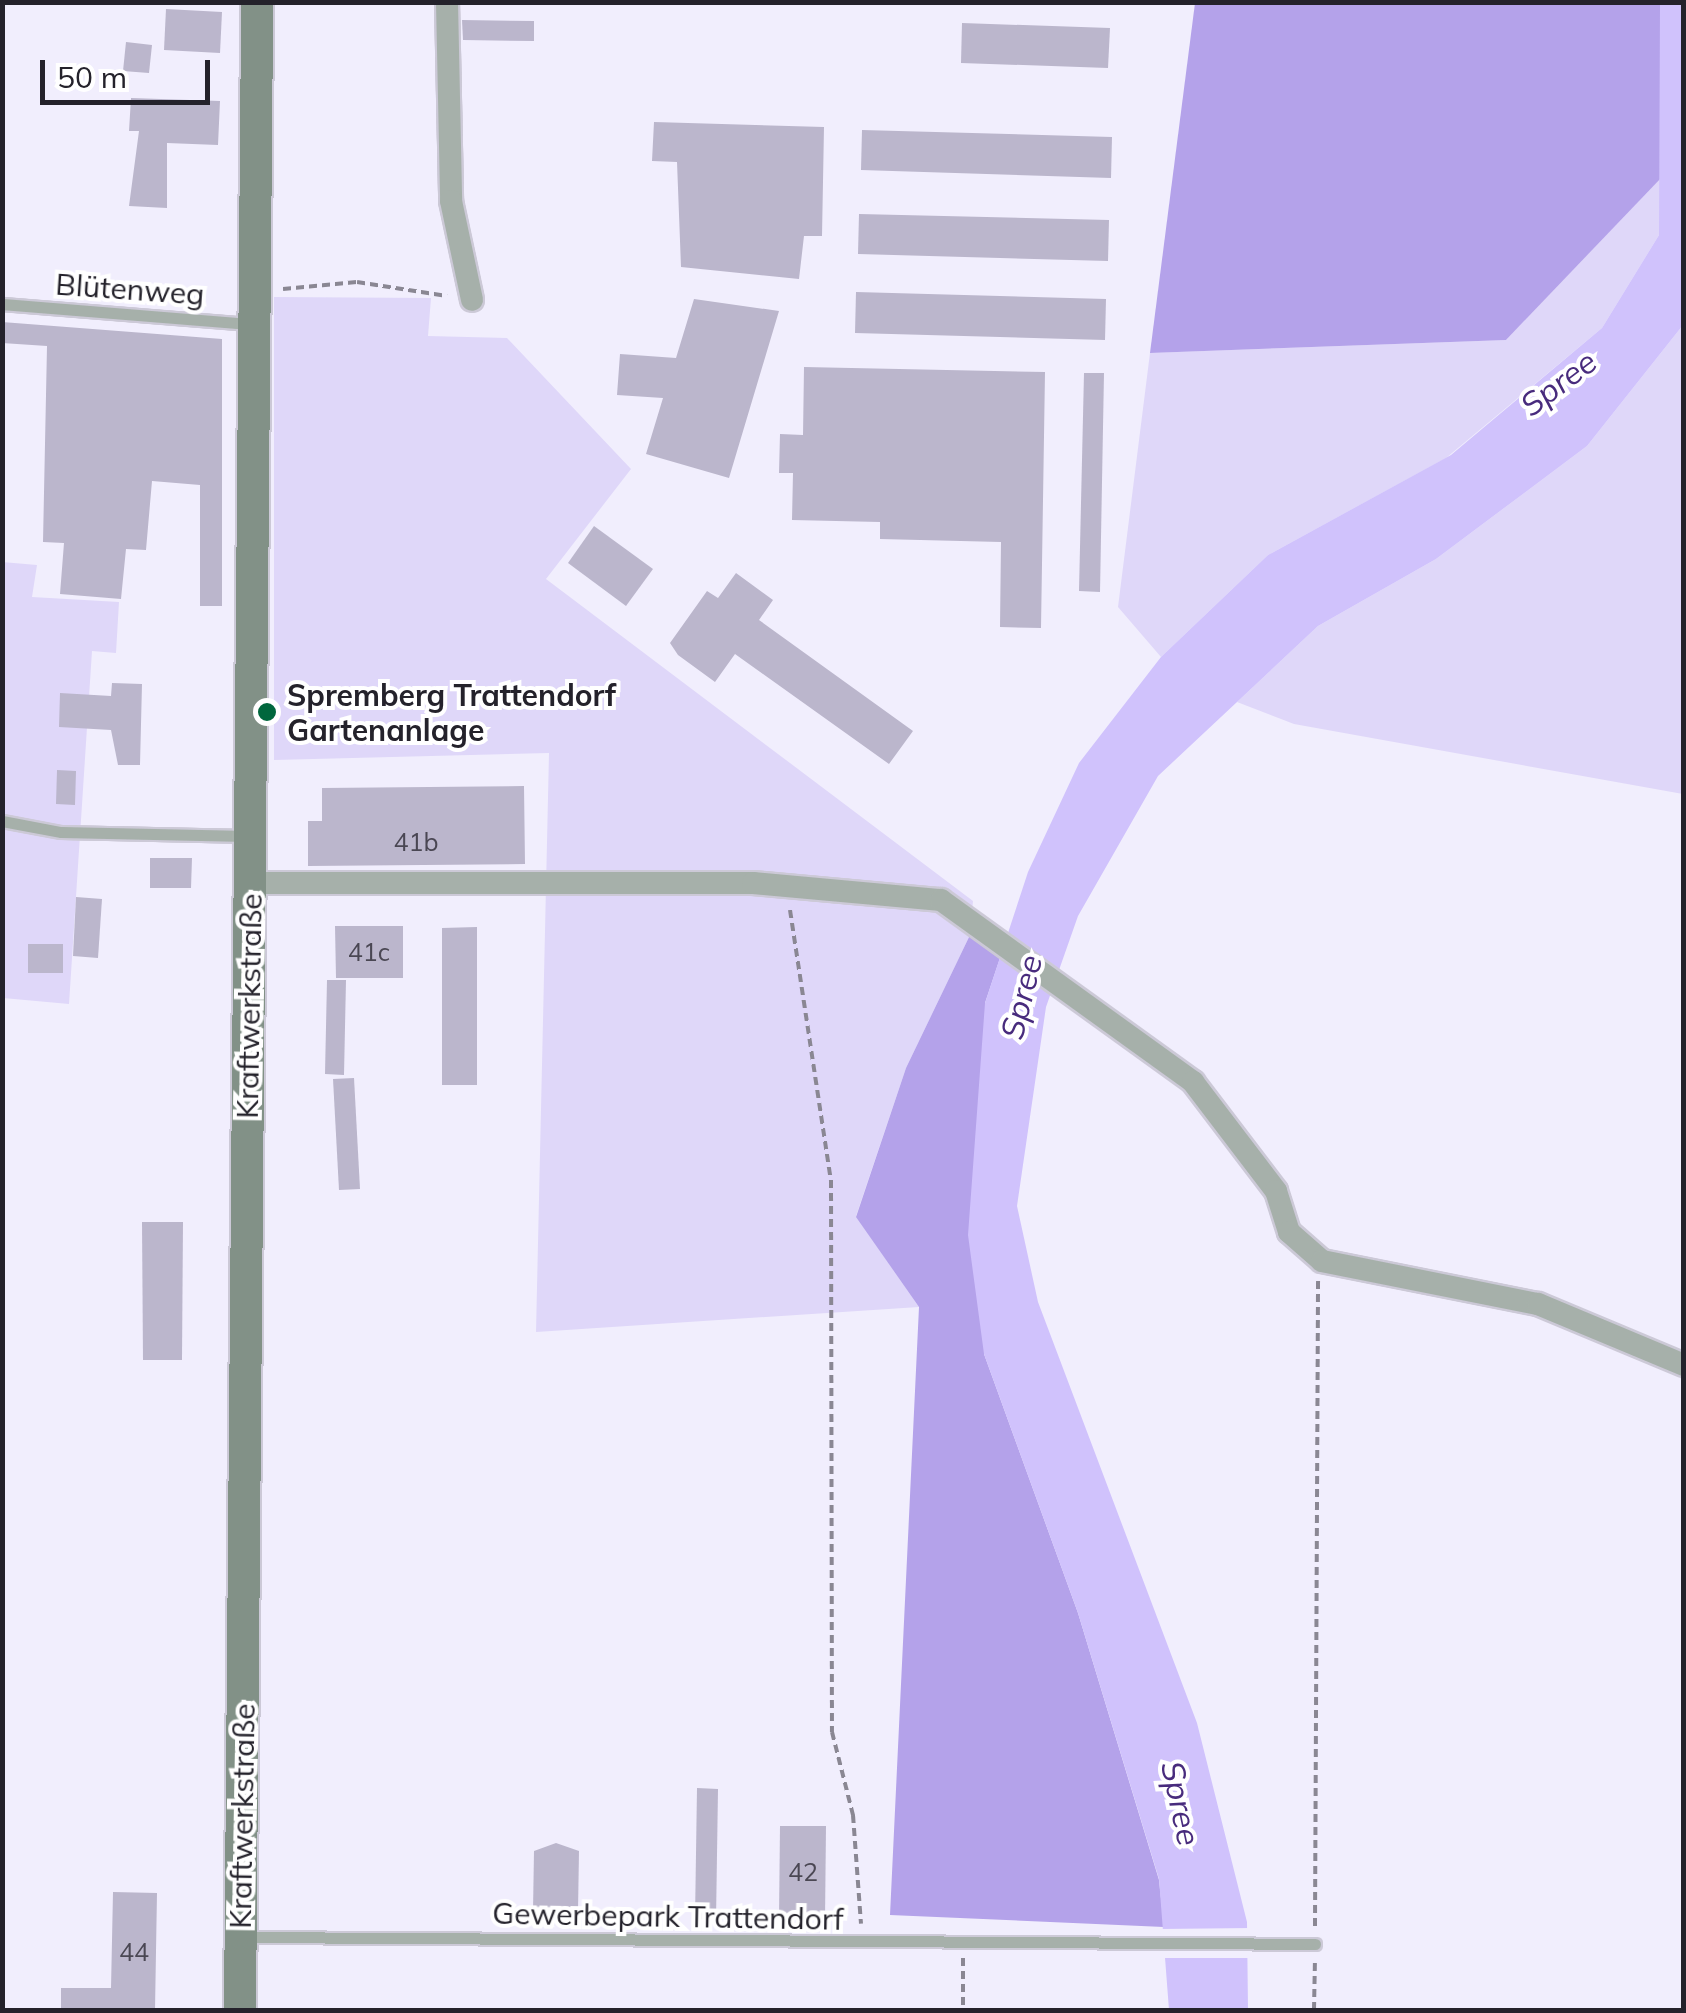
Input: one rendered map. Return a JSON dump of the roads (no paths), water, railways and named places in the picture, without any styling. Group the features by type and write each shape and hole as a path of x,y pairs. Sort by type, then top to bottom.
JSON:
{"main road":[{"name":"Kraftwerkstraße","path":"240,2010 257,2"}],"street":[{"path":"447,2 451,200 472,300"},
{"path":"250,883 788,886 916,895 977,920 1095,1005 1192,1082 1276,1191 1290,1232 1322,1260 1538,1304 1684,1365"}],"lane":[{"name":"Blütenweg","path":"2,304 253,307"},
{"path":"2,820 62,832 250,836"},
{"name":"Gewerbepark Trattendorf","path":"241,1937 1315,1944"}],"water":[{"name":"Spree","path":"1660,3 1683,3 1683,325 1587,446 1436,559 1318,626 1158,776 1078,916 1046,1007 1017,1206 1038,1302 1197,1723 1247,1922 1248,2010 1169,2010 1159,1879 1078,1613 984,1354 968,1235 985,1003 1028,872 1079,763 1161,657 1268,555 1451,455 1602,328 1659,235"}],"place":[{"name":"Spremberg Trattendorf Gartenanlage","path":"267,712"}]}
